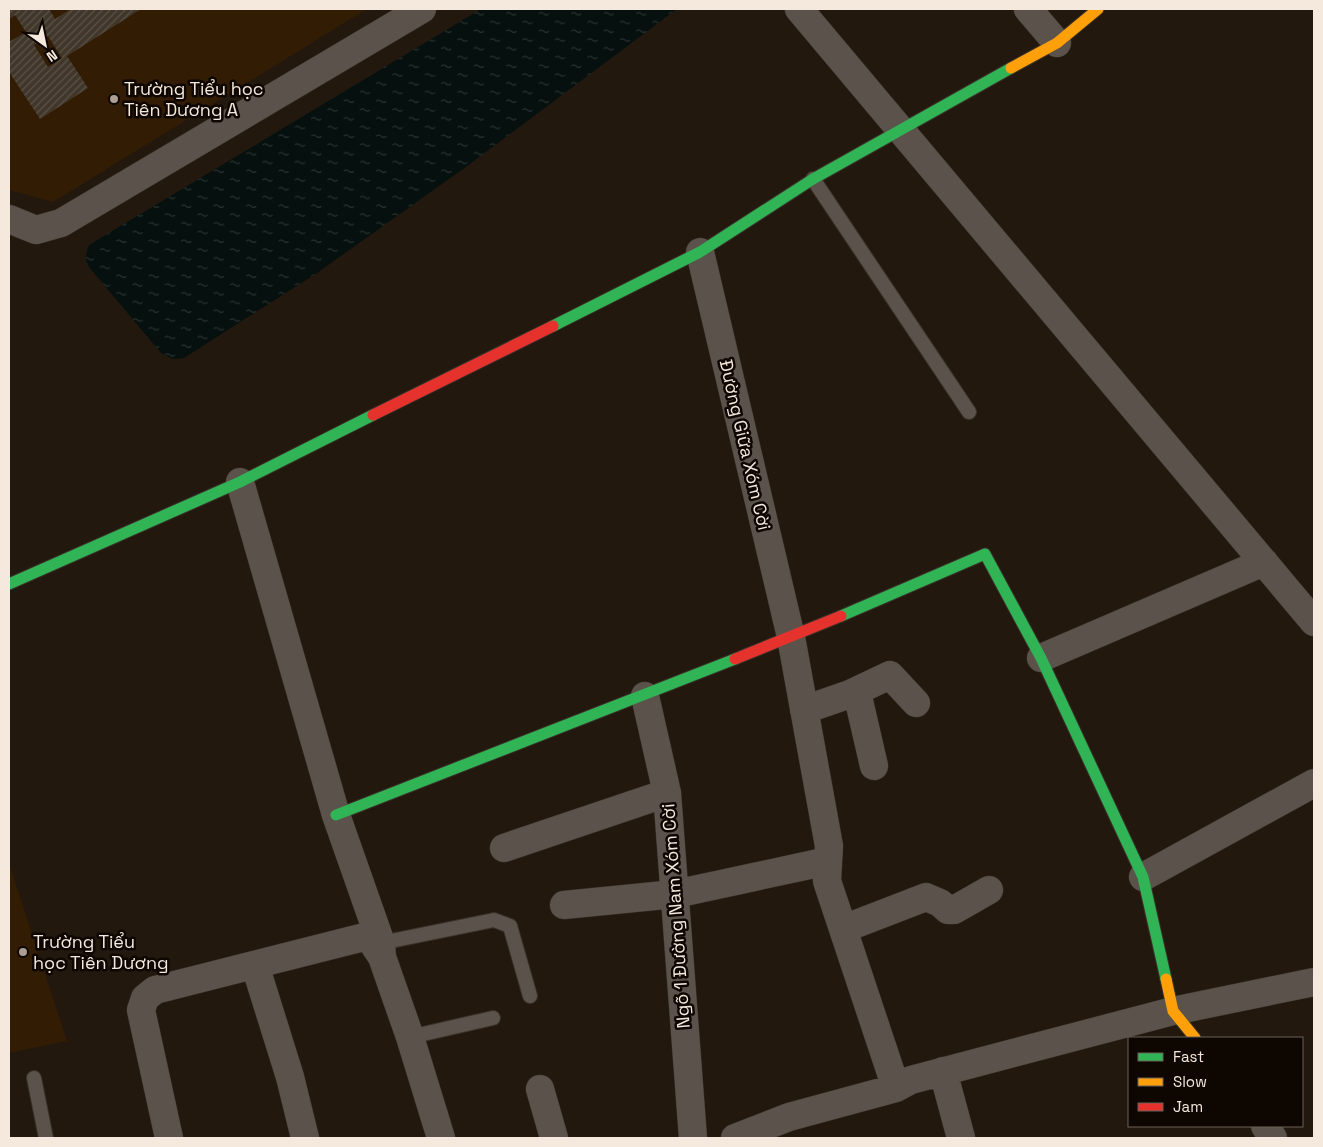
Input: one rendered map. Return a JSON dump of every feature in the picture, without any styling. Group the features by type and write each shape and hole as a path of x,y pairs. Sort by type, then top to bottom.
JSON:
{"street":[{"path":"9,219 36,230 62,223 422,9"},
{"path":"799,9 1314,622"},
{"path":"1028,9 1056,43"},
{"path":"9,584 240,482 700,252 813,179 899,129 1056,43 1098,9"},
{"name":"Đường Giữa Xóm Cời","path":"700,252 791,638 829,846 827,881 896,1088"},
{"path":"240,482 336,816 382,950 442,1138"},
{"path":"336,816 791,638 985,554 1041,658 1143,877 1173,1011 1194,1037"},
{"path":"1041,658 1264,562"},
{"path":"804,710 850,694 890,675 916,703"},
{"path":"850,694 859,701 874,766"},
{"name":"Ngõ 1 Đường Nam Xóm Cời","path":"645,696 667,793 693,1138"},
{"path":"1143,877 1314,783"},
{"path":"504,848 667,793"},
{"path":"564,905 675,894 828,860"},
{"path":"843,929 926,897 948,910 954,910 989,890"},
{"path":"169,1138 141,1010 145,998 155,990 368,936 382,950"},
{"path":"255,965 290,1077 305,1138"},
{"path":"735,1138 793,1128 896,1088 911,1080 943,1071 1173,1011 1314,982"},
{"path":"943,1071 961,1138"},
{"path":"540,1089 554,1138"},
{"path":"1266,1127 1273,1138"}],"lane":[{"path":"813,179 969,412"},
{"path":"382,950 494,920 510,926 530,996"},
{"path":"410,1037 493,1018"},
{"path":"34,1078 46,1138"}],"shaded area":[{"name":"Trường Tiểu học Tiên Dương A","path":"9,9 367,9 53,202 9,190"},
{"name":"Trường Tiểu học Tiên Dương","path":"9,863 67,1041 9,1053"}],"water":[{"path":"481,9 677,9 470,164 317,273 184,358 173,359 161,353 89,267 85,258 89,245"}],"building":[{"path":"9,9 49,9 55,19 71,9 141,9 67,56 88,88 40,119 9,72 9,42 26,32 15,15 9,19","holes":["48,36 62,58 48,67 34,45"]}],"traffic: fast":[{"path":"553,326 700,252 813,179 1011,68"},
{"path":"9,584 240,482 373,415"},
{"path":"841,616 985,554 1041,658 1143,877 1166,979"},
{"path":"336,815 735,659"}],"traffic: slow":[{"path":"1011,68 1057,43 1098,9"},
{"path":"1166,979 1173,1011 1194,1037"}],"traffic: jam":[{"path":"373,415 553,326"},
{"path":"735,659 841,616"}],"place":[{"name":"Trường Tiểu học Tiên Dương A","path":"114,99"},
{"name":"Trường Tiểu học Tiên Dương","path":"23,952"}]}
